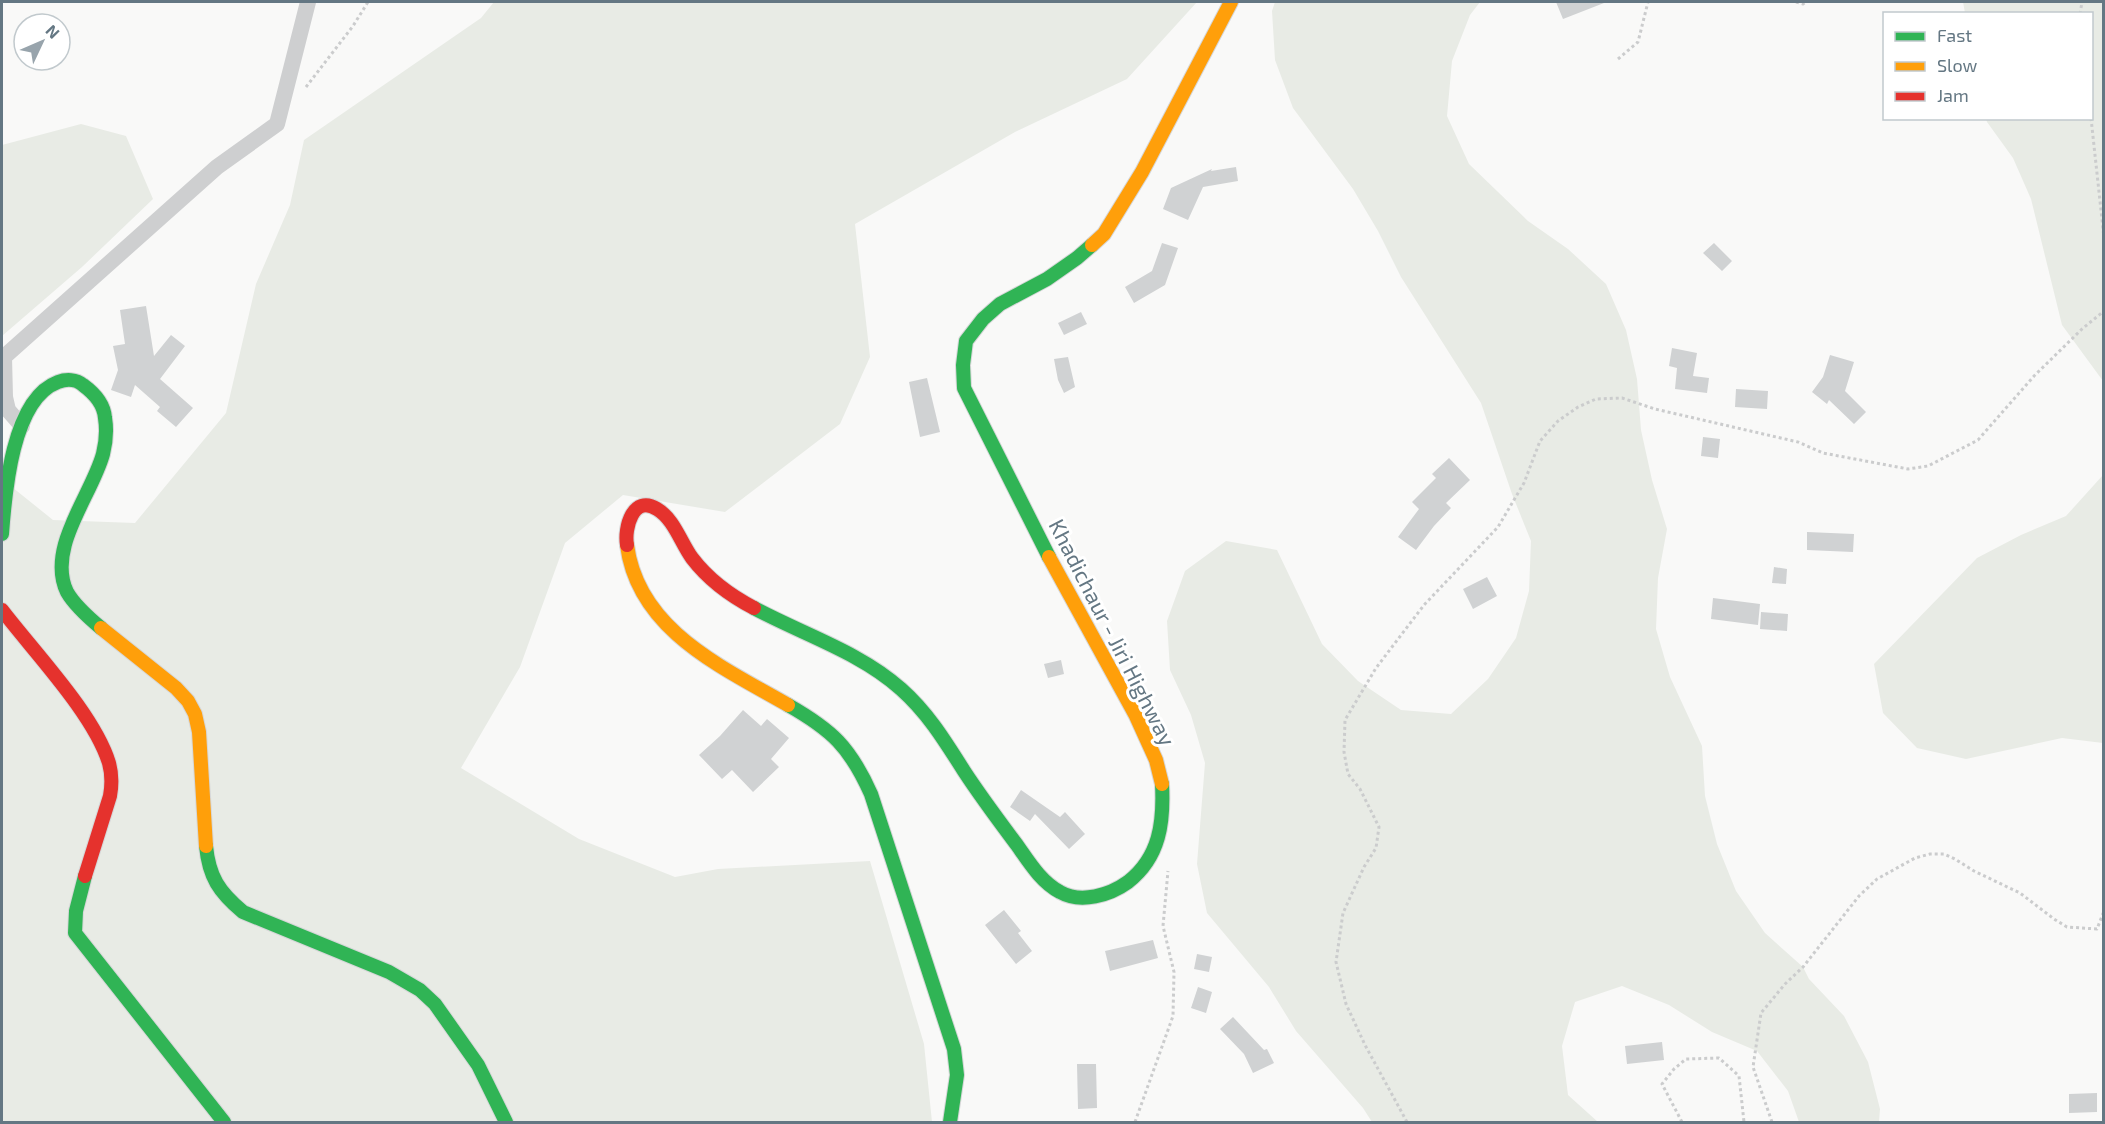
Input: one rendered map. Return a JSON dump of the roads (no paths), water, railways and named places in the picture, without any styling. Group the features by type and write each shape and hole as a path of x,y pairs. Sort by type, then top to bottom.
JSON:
{"main road":[{"name":"Khadichaur - Jiri Highway","path":"950,1122 957,1075 954,1049 871,792 844,746 831,734 809,717 701,655 671,628 642,592 632,572 626,528 630,516 639,507 657,508 670,521 701,569 726,590 760,611 874,669 907,693 921,706 945,738 963,769 1037,872 1060,894 1079,899 1107,894 1126,884 1142,868 1158,841 1162,812 1161,778 1154,756 1136,717 1077,610 964,388 963,365 966,341 983,319 1000,304 1047,279 1077,258 1104,234 1142,172 1231,2"},
{"path":"2,534 10,461 22,426 35,400 46,387 60,379 82,383 100,402 105,420 105,441 100,461 66,542 62,557 68,591 90,617 176,688 188,701 195,714 199,732 208,864 214,882 227,899 243,912 389,972 420,990 435,1004 478,1065 506,1122"},
{"path":"2,610 69,696 99,740 109,762 112,782 107,809 74,913 75,933 224,1122"}],"street":[{"path":"22,426 9,410 5,397 4,357 217,167 277,124 308,2"}]}
